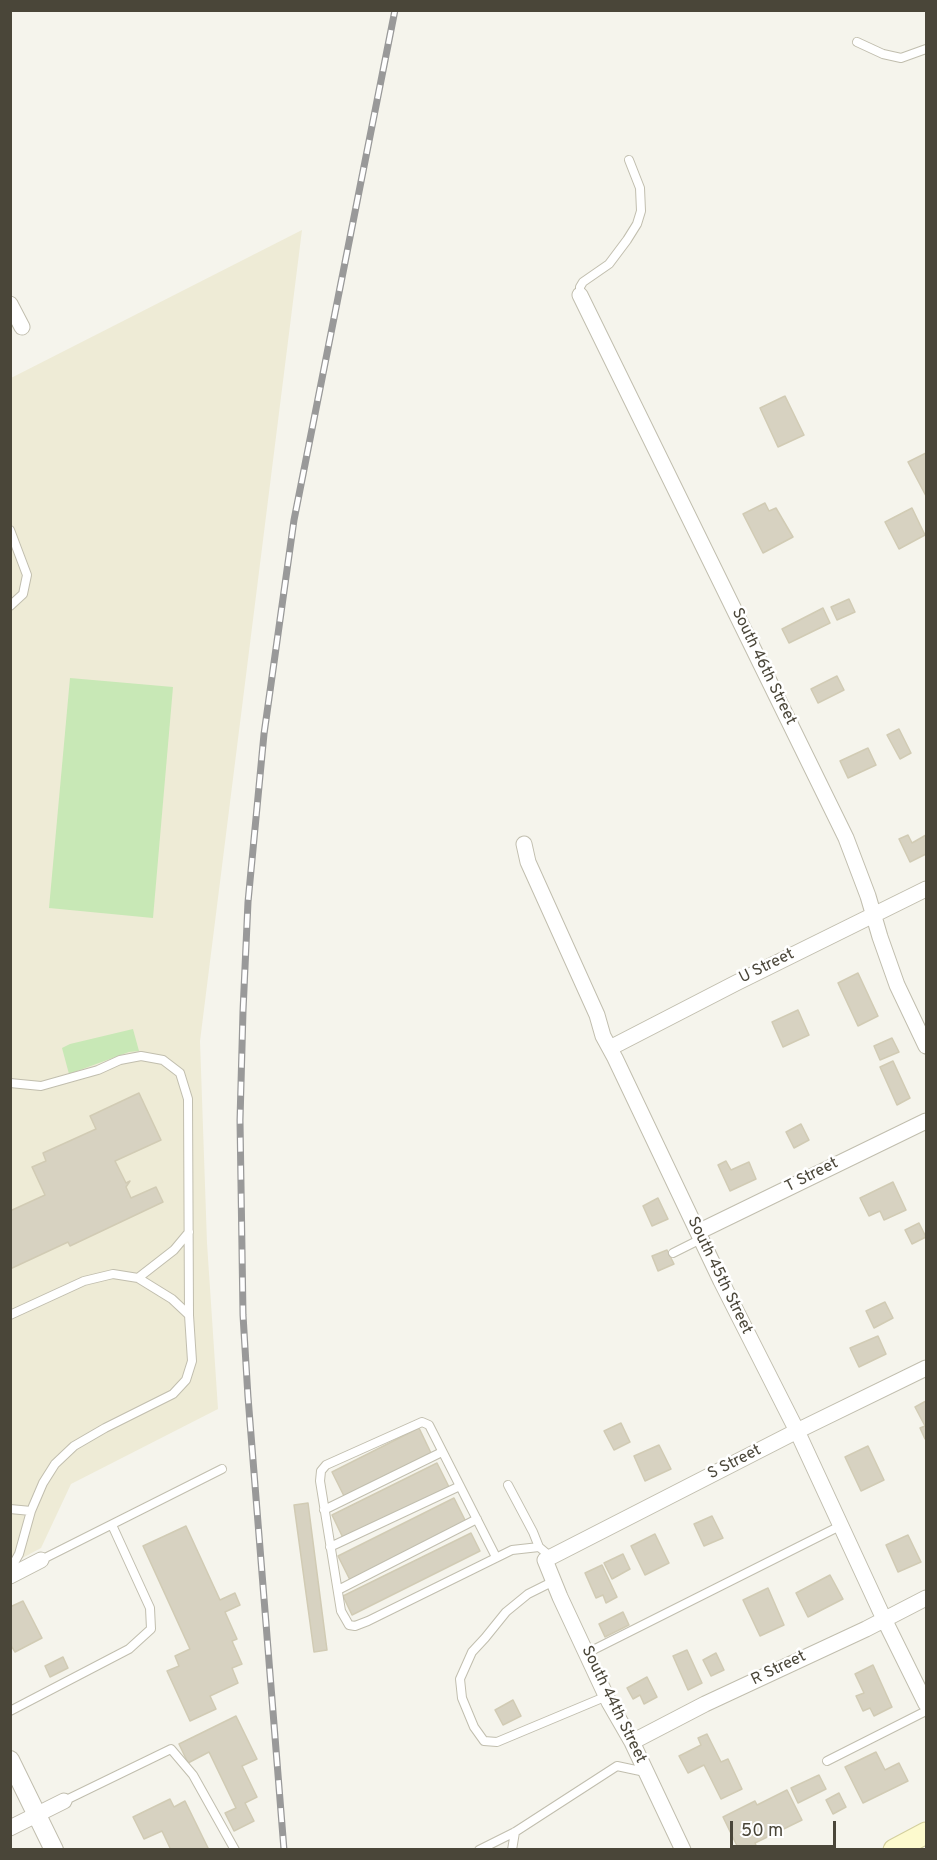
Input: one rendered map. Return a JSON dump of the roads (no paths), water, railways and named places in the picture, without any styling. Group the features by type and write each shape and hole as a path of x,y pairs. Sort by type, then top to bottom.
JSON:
{"main road":[{"path":"894,1850 927,1833"}],"street":[{"name":"South 46th Street","path":"580,295 846,838 897,985 927,1046"},
{"path":"10,304 22,327"},
{"name":"South 45th Street","path":"524,843 528,862 610,1048 927,1704"},
{"name":"U Street","path":"610,1048 736,983 927,890"},
{"name":"T Street","path":"700,1236 927,1120"},
{"name":"S Street","path":"545,1555 927,1368"},
{"name":"South 44th Street","path":"545,1555 554,1581 607,1696 632,1742 683,1850"},
{"path":"10,1576 41,1560"},
{"name":"R Street","path":"632,1742 705,1704 927,1598"},
{"path":"10,1760 54,1850"},
{"path":"10,1828 64,1802"}],"lane":[{"path":"857,42 890,57 901,58 927,49"},
{"path":"580,295 583,282 609,264 637,224 641,211 640,188 629,160"},
{"path":"10,530 27,575 23,594 10,606"},
{"path":"10,1083 41,1086 98,1070 120,1060 141,1056 164,1060 180,1073 189,1099 189,1315 192,1361 186,1380 173,1394 74,1446 56,1464 43,1483 31,1511 19,1554 10,1570"},
{"path":"138,1278 174,1250 189,1232"},
{"path":"673,1253 700,1236"},
{"path":"10,1315 84,1281 113,1274 138,1278 172,1299 189,1315"},
{"path":"496,1557 429,1425 422,1422 326,1465 321,1471 324,1510 341,1611 349,1625 355,1626 512,1550 545,1555"},
{"path":"324,1510 442,1452"},
{"path":"41,1560 222,1469"},
{"path":"508,1485 545,1555"},
{"path":"330,1547 460,1486"},
{"path":"10,1509 31,1511"},
{"path":"338,1590 477,1520"},
{"path":"10,1711 129,1649 151,1629 150,1608 112,1525"},
{"path":"587,1653 842,1525"},
{"path":"554,1581 528,1594 506,1612 472,1652 460,1679 462,1698 474,1727 484,1741 497,1742 607,1696"},
{"path":"828,1761 927,1711"},
{"path":"64,1802 171,1749 193,1774 235,1850"},
{"path":"479,1850 515,1832 617,1766 646,1773"},
{"path":"512,1850 515,1832"}],"railway":[{"path":"284,1850 243,1315 240,1120 248,902 264,734 294,520 395,10"}]}
